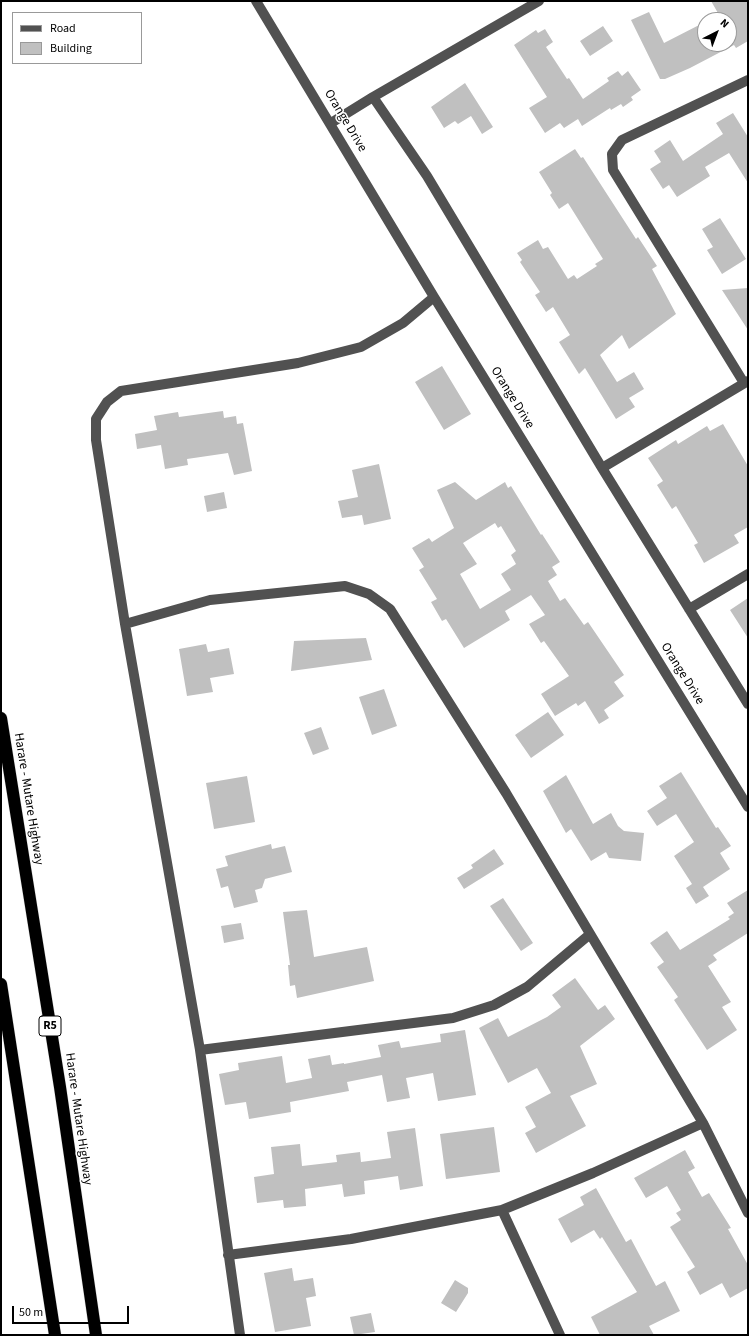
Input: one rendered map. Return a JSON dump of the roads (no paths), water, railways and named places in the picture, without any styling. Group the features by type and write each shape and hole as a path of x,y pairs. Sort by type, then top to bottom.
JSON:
{"highway":[{"name":"Harare - Mutare Highway","path":"1,718 59,1079 96,1335"},
{"path":"1,984 55,1335"}],"street":[{"name":"Orange Drive","path":"256,1 434,296 748,808"},
{"path":"331,123 539,1"},
{"path":"602,468 746,382 613,170 612,154 622,140 748,80"},
{"path":"373,97 427,176 602,468 748,704"},
{"path":"240,1335 200,1050 125,624 96,440 96,419 107,402 121,391 298,363 361,347 403,323 434,296"},
{"path":"689,609 748,574"},
{"path":"125,624 210,600 345,586 369,594 390,609 506,793 703,1123 748,1213"},
{"path":"200,1050 453,1018 494,1005 527,987 590,936"},
{"path":"228,1255 351,1240 502,1210 593,1173 703,1123"},
{"path":"502,1210 560,1335"}]}
